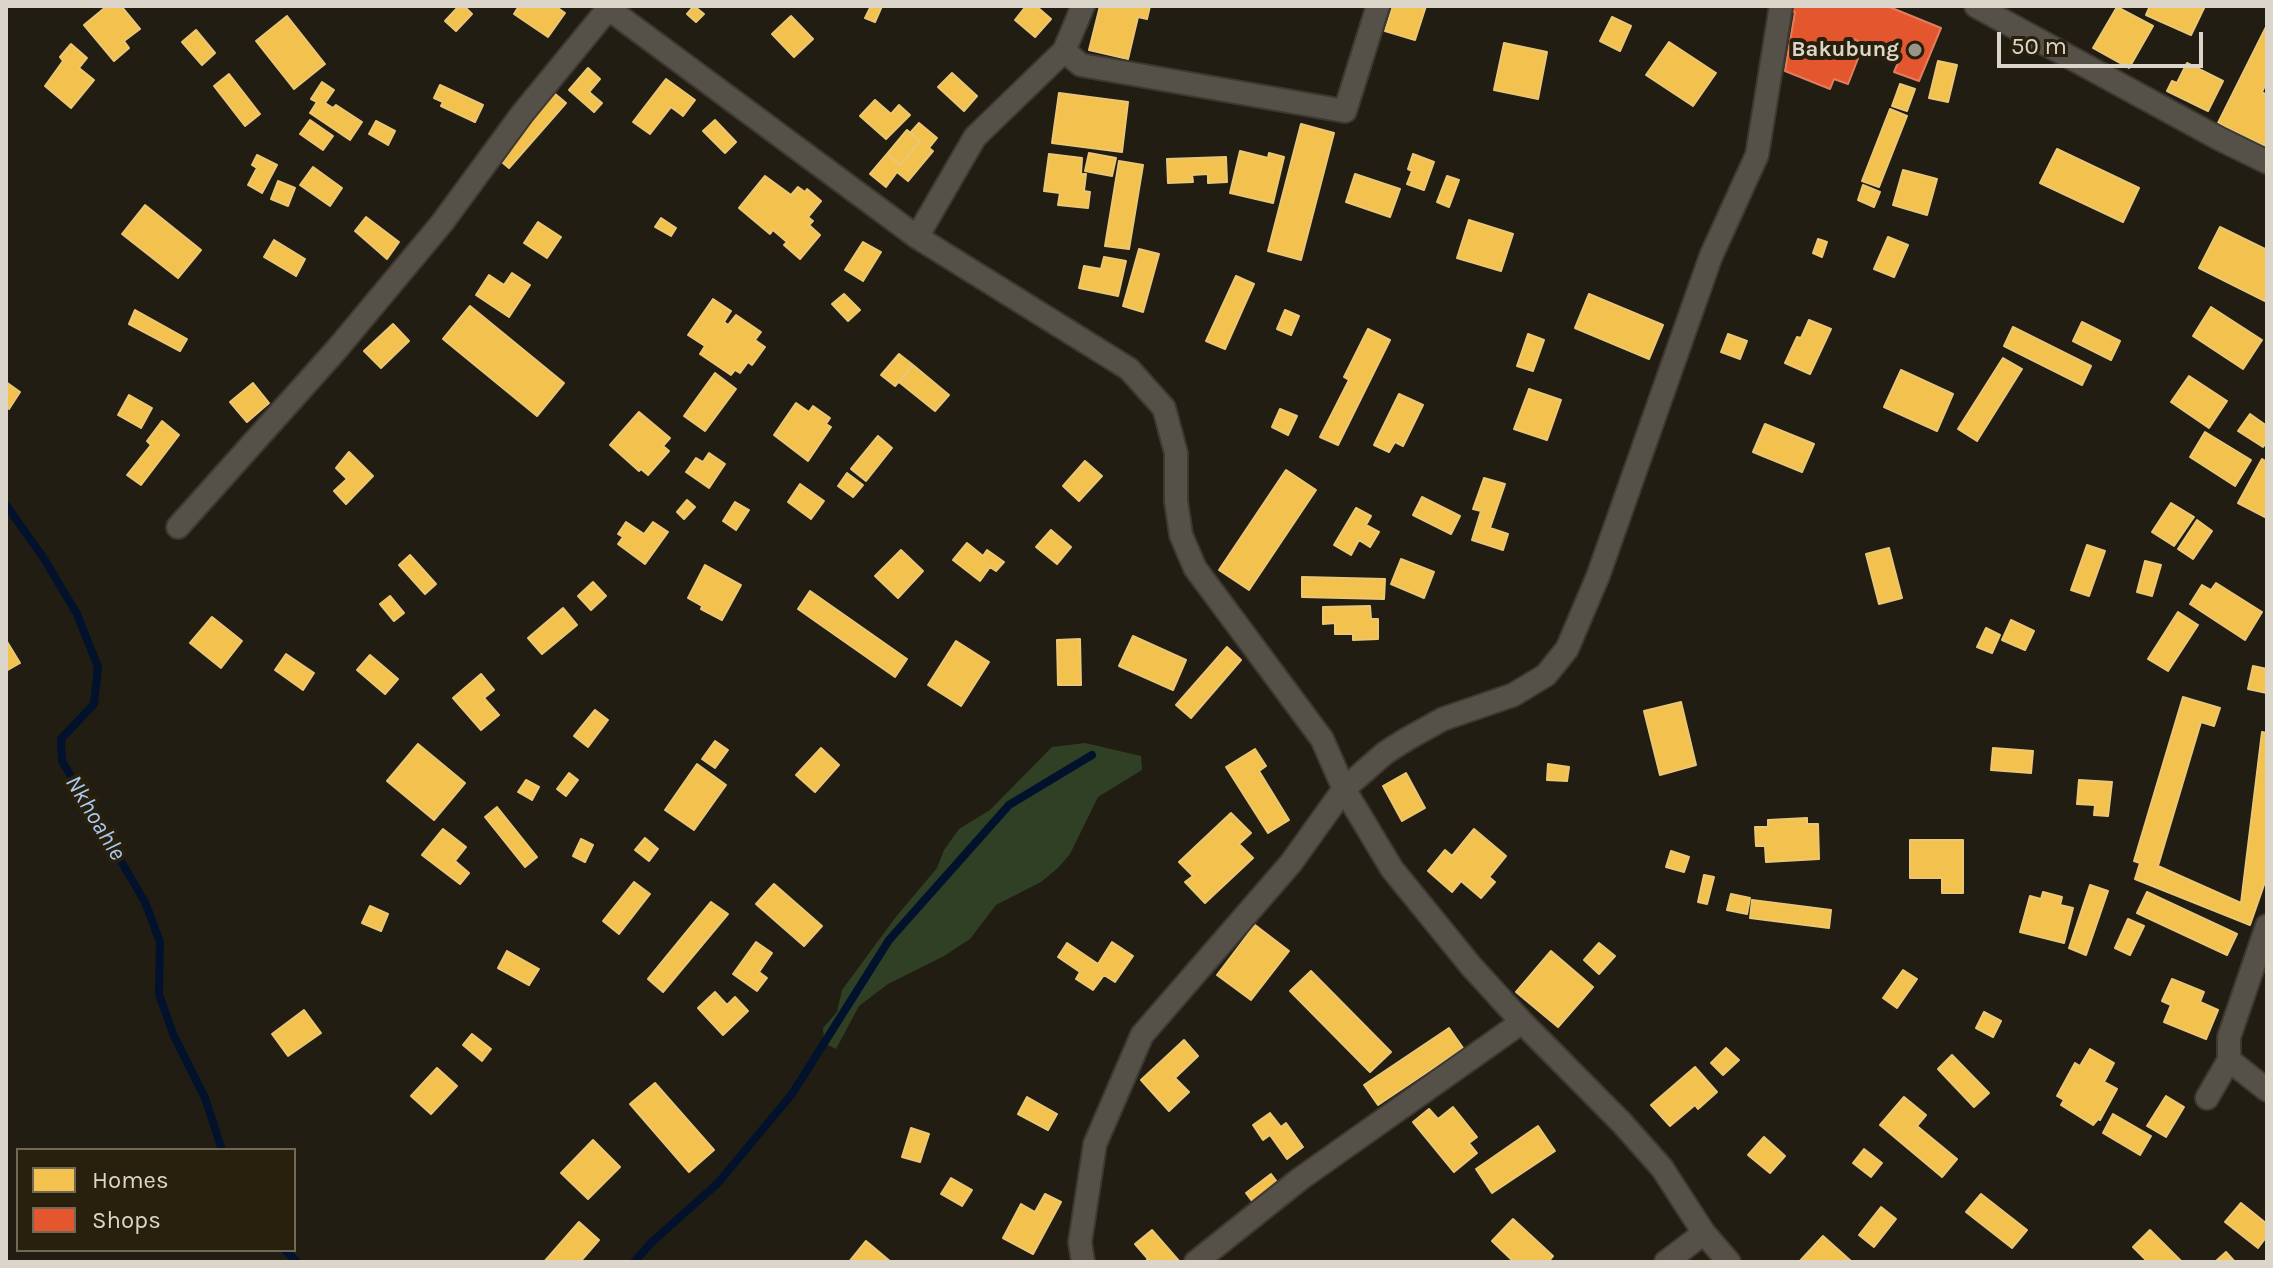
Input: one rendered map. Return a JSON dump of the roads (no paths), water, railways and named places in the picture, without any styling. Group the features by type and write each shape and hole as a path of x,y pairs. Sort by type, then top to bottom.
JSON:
{"street":[{"path":"917,237 975,137 1064,51 1083,6"},
{"path":"1064,51 1081,65 1345,111 1378,6"},
{"path":"1083,1262 1080,1242 1095,1144 1142,1035 1291,863 1344,789 1385,753 1407,739 1443,719 1513,695 1546,675 1567,649 1603,562 1675,350 1711,256 1757,155 1781,6"},
{"path":"1976,6 2267,162"},
{"path":"178,527 337,349 442,223 522,114 607,7 917,237 1129,369 1164,408 1176,453 1176,501 1181,535 1195,568 1322,739 1344,789 1392,869 1471,966 1662,1168 1704,1233 1729,1262"},
{"path":"2207,1098 2229,1060 2229,1037 2267,926"},
{"path":"1196,1262 1300,1179 1522,1022"},
{"path":"2229,1060 2267,1090"},
{"path":"1666,1262 1704,1233"}],"waterway":[{"name":"Nkhoahle","path":"6,505 43,557 77,614 98,667 94,704 61,739 62,761 145,902 160,942 159,994 173,1034 205,1098 221,1148"},
{"path":"634,1262 718,1183 792,1094 889,940 1009,805 1092,755"},
{"name":"Nkhoahle","path":"287,1252 297,1262"}],"place":[{"name":"Bakubung","path":"1915,50"}]}
